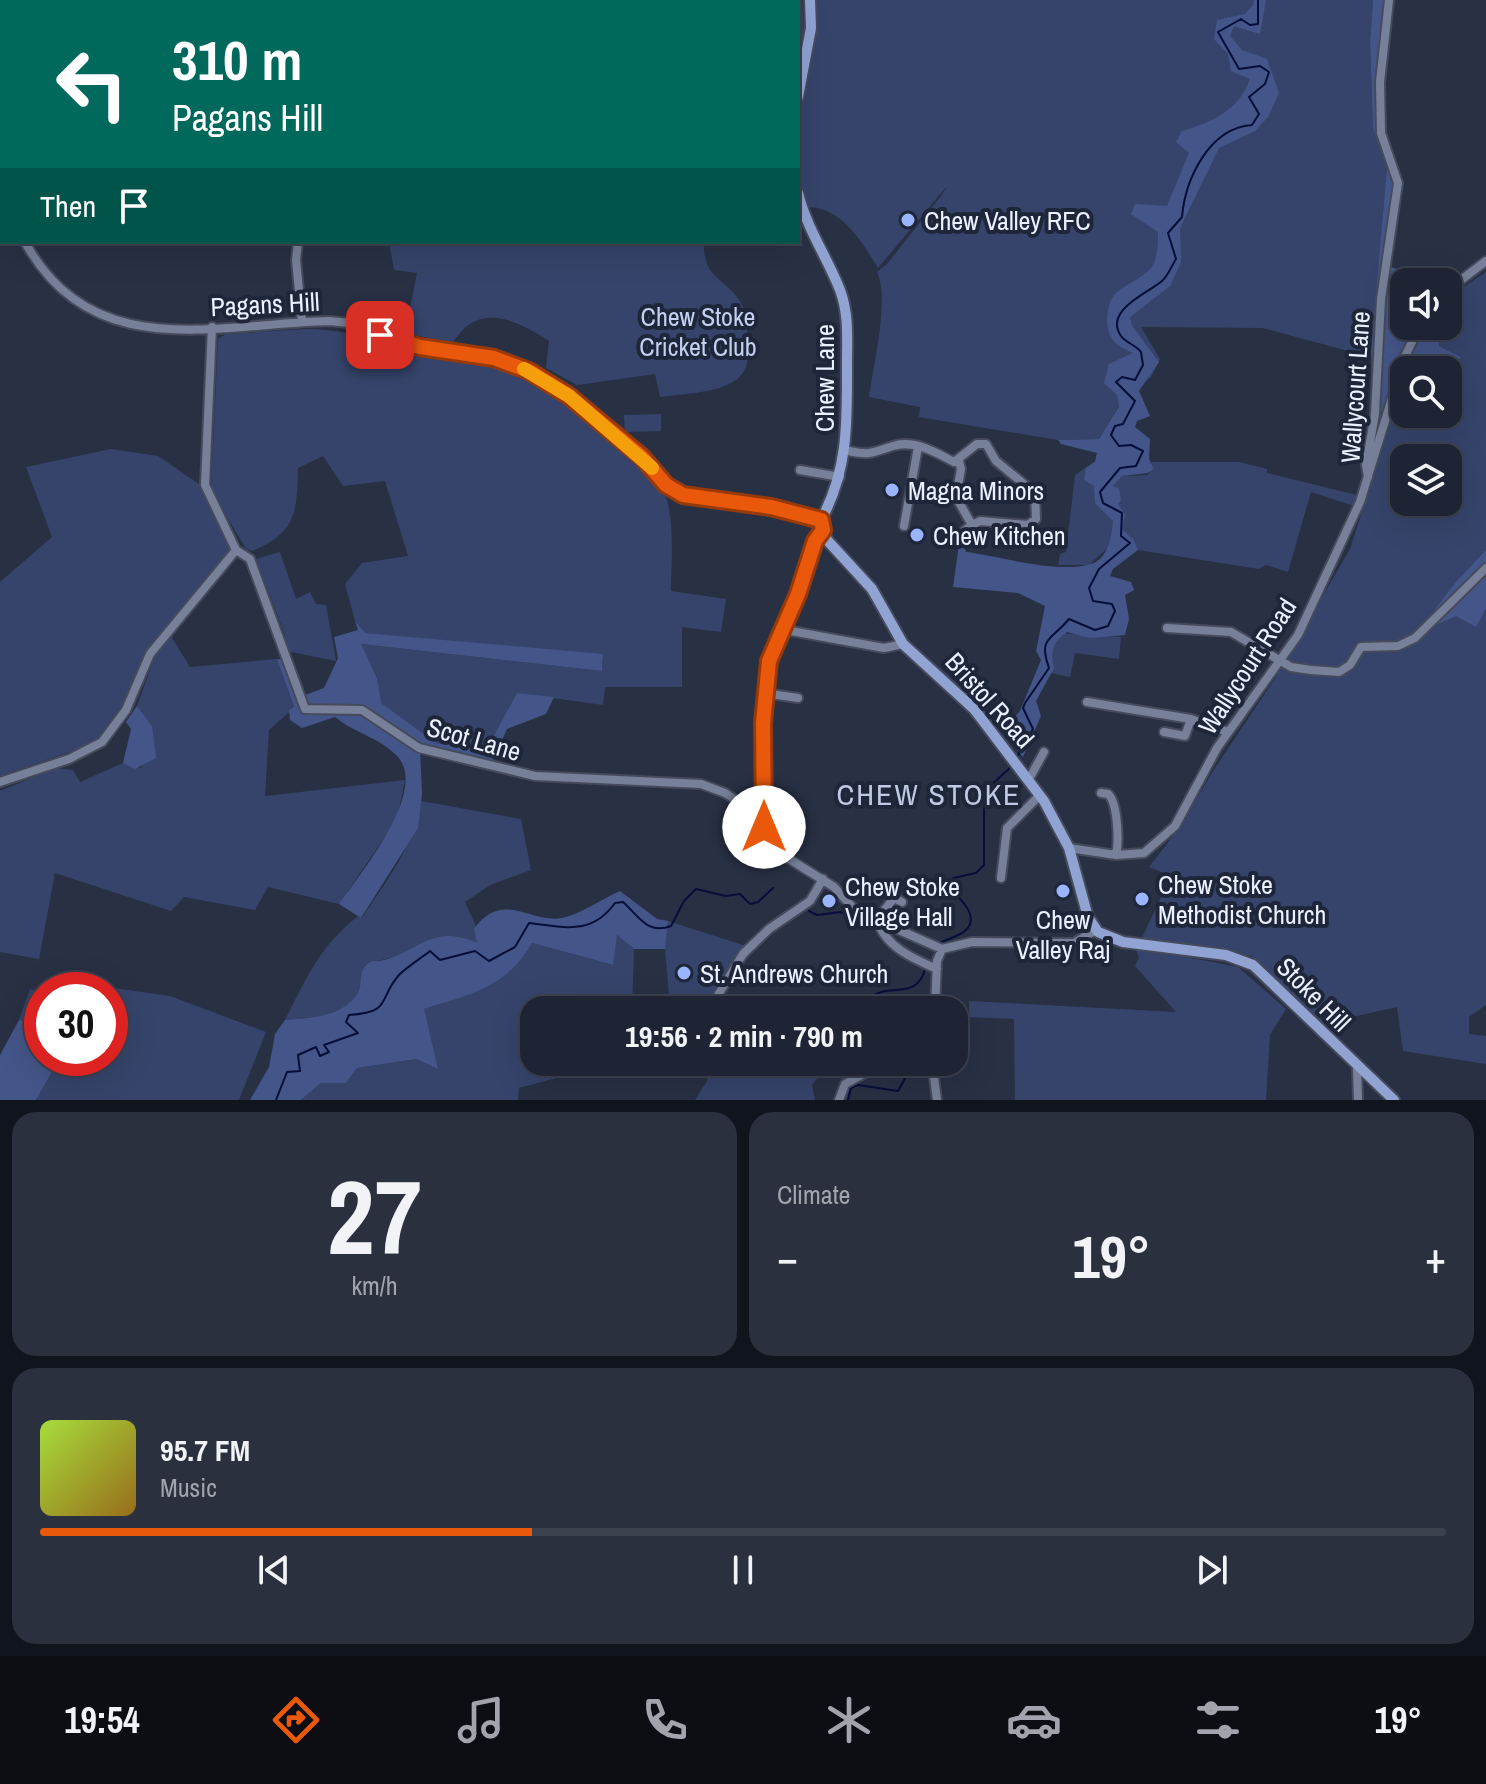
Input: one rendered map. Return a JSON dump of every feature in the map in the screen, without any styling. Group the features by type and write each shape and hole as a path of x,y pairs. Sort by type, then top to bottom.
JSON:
{"main road":[{"path":"800,86 811,28 810,0"},
{"name":"Chew Lane","path":"800,199 813,238 845,308 849,411 840,477 822,525"},
{"name":"Bristol Road","path":"822,525 831,546 872,589 903,644 974,709 1040,795 1069,848 1088,917 1096,930"},
{"name":"Stoke Hill","path":"1096,930 1113,940 1204,951 1245,961 1275,984 1357,1069 1394,1100"}],"street":[{"name":"Wallycourt Lane","path":"1368,478 1365,472 1375,414 1381,299 1398,183 1381,133 1380,82 1389,0"},
{"name":"Pagans Hill","path":"26,244 52,278 105,318 136,328 302,321 350,323 420,347 472,354 514,365 569,396 642,457 674,490 695,498 771,507 822,525"},
{"path":"298,244 296,260 302,321"},
{"path":"1462,279 1486,261"},
{"path":"0,782 85,753 102,742 126,710 150,654 236,550 205,485 212,327"},
{"name":"Wallycourt Road","path":"1069,848 1116,855 1144,853 1168,835 1228,732 1298,635 1354,516 1405,356 1413,340"},
{"path":"959,461 977,444 986,444 996,461 1026,482 1037,498 1036,519 1028,525 980,521 964,531"},
{"path":"844,450 875,455 892,446 918,447 959,461"},
{"path":"904,526 918,447"},
{"path":"959,461 961,469 956,497 972,525"},
{"path":"810,473 813,463"},
{"path":"800,470 840,477"},
{"path":"822,525 798,594 780,629 769,661 764,693 765,808 762,817 778,852 823,879 856,911 938,947 972,942 1074,943 1096,930"},
{"name":"Scot Lane","path":"236,550 250,559 305,709 362,710 419,748 535,776 701,784 725,793 762,817"},
{"path":"1167,628 1213,627 1237,634 1291,667 1339,672 1350,665 1361,647 1398,646 1415,638 1486,568"},
{"path":"780,629 884,648 903,644"},
{"path":"764,693 798,698"},
{"path":"1087,702 1191,719 1228,732"},
{"path":"1164,732 1185,736 1191,719"},
{"path":"1029,779 1044,752"},
{"path":"1101,793 1108,794 1116,805 1114,825 1119,842 1116,855"},
{"path":"1001,878 1008,826 1040,795"},
{"path":"718,996 743,954 769,929 810,901 823,879"},
{"path":"877,922 898,900 885,884"},
{"path":"877,922 895,946 930,966"},
{"path":"933,996 930,966 938,947"},
{"path":"1357,1069 1358,1100"},
{"path":"839,1100 845,1084 860,1076"},
{"path":"934,1076 937,1100"}],"green space":[{"path":"800,0 802,0 804,33 800,55"},
{"path":"816,0 1373,0 1370,42 1373,128 1387,167 1371,357 1263,328 1141,327 1160,359 1151,377 1122,400 1099,439 1058,440 919,417 920,407 869,397 881,315 881,284 877,272 887,264 947,186 878,268 857,236 840,219 819,208 807,207 800,186 800,112 815,26"},
{"name":"Chew Stoke Cricket Club","path":"389,244 704,244 710,269 737,297 745,311 747,363 735,381 697,393 660,397 655,374 577,385 546,368 549,341 511,321 480,319 463,330 452,343 405,333 417,273 394,270"},
{"path":"1486,272 1486,1005 1469,1017 1469,1034 1486,1036 1486,1064 1403,1051 1397,1007 1320,1024 1252,956 1141,940 1171,876 1149,867 1179,828 1274,680 1350,549 1390,425 1390,428 1462,428 1462,356 1438,346 1439,340 1462,340 1462,288"},
{"path":"307,329 348,334 416,354 470,360 501,369 580,412 629,450 649,470 666,498 672,538 671,591 726,599 721,632 682,627 682,687 605,687 603,705 517,693 486,750 436,743 380,703 377,677 360,644 602,671 603,655 364,633 355,621 345,584 362,563 408,556 385,481 343,486 323,456 298,468 295,509 286,529 267,544 252,551 246,549 211,490 218,339 226,334"},
{"path":"661,414 661,431 625,432 624,415"},
{"path":"111,449 158,456 199,484 231,552 145,654 130,694 95,743 0,776 0,582 52,537 26,467"},
{"path":"1119,460 1108,480 1115,516 1112,544 1089,565 1058,565 1060,554 1066,552 1075,475 1095,461"},
{"path":"1151,462 1239,462 1267,469 1267,473 1357,495 1354,506 1311,492 1288,572 1266,565 1259,569 1138,550 1134,540 1122,529 1113,486 1122,476 1147,475 1154,469"},
{"path":"280,552 296,599 310,592 316,604 326,605 336,661 286,651 285,635 256,559"},
{"path":"1060,633 1121,637 1119,659 1075,653 1070,677 1051,673 1049,646"},
{"path":"171,636 190,667 277,659 294,708 269,730 265,796 405,780 397,819 339,904 268,887 255,910 184,897 171,911 55,873 39,959 0,952 0,791 56,768 73,770 80,782 123,763 141,768 152,726 137,706 155,656"},
{"path":"421,801 521,819 531,870 490,885 465,902 476,926 478,943 370,962 363,969 359,992 345,1007 326,1015 285,1020 307,976 324,951 358,916 362,918 390,876 413,833"},
{"path":"668,921 746,946 717,996 669,996 665,949"},
{"path":"617,935 634,949 632,996 520,996 520,1076 564,1076 519,1088 518,1100 301,1100 321,1083 346,1083 357,1068 418,1059 423,1009 470,993 499,978 512,968 532,943 612,965"},
{"path":"1135,947 1238,967 1286,1009 1270,1035 1266,1100 1015,1100 1014,1019 969,1017 969,1001 1176,1012 1135,966 1139,958"},
{"path":"128,990 170,996 266,1032 239,1100 36,1100 50,1076 128,1076"},
{"path":"708,1076 819,1076 812,1085 815,1100 695,1100"}],"shaded area":[{"path":"1254,0 1266,0 1260,34 1234,26 1230,36 1242,50 1267,59 1279,93 1268,117 1255,131 1219,148 1180,228 1181,262 1170,286 1130,317 1132,326 1159,362 1139,391 1150,416 1137,421 1135,427 1150,439 1149,459 1154,469 1148,473 1122,476 1113,486 1119,489 1121,500 1118,504 1125,515 1122,529 1134,540 1138,550 1113,569 1110,576 1131,582 1134,590 1125,595 1129,619 1125,635 1090,638 1067,632 1058,640 1052,652 1054,668 1036,701 1041,716 1023,757 1015,748 1007,725 1020,711 1041,660 1036,651 1045,606 1018,593 953,587 959,544 964,545 966,552 1058,567 1092,564 1105,553 1113,521 1095,503 1094,486 1084,480 1086,468 1095,462 1097,453 1061,444 1058,440 1099,439 1119,406 1117,395 1104,383 1109,364 1133,353 1117,344 1110,335 1108,309 1116,293 1151,268 1158,246 1158,232 1131,214 1135,204 1167,206 1189,153 1176,142 1182,131 1224,113 1245,90 1250,79 1231,71 1228,54 1214,39 1217,20 1245,14"},
{"path":"1373,0 1392,0 1383,82 1384,132 1402,187 1390,267 1394,268 1390,268 1390,340 1440,340 1439,346 1459,356 1390,356 1390,415 1373,408 1371,351 1387,167 1373,128 1370,42"},
{"path":"1486,550 1486,608 1476,627 1456,616 1416,634 1456,582"},
{"path":"355,621 365,633 603,654 602,671 361,644 377,678 381,703 436,743 486,750 517,693 554,697 546,714 507,729 490,767 420,748 422,794 418,828 361,918 339,904 388,832 405,789 405,771 390,750 335,717 302,728 290,720 289,710 294,707 277,659 287,659 305,695 324,688 338,658 334,637 358,630"},
{"path":"137,706 152,726 156,758 135,769 123,763 131,729 126,722"},
{"path":"620,891 657,919 668,921 665,949 634,949 617,935 613,965 532,943 522,958 499,980 472,994 424,1009 438,1069 417,1059 357,1068 346,1083 321,1083 301,1100 250,1100 269,1067 275,1034 285,1020 325,1015 344,1007 358,993 362,971 369,962 396,956 437,937 449,936 477,943 474,929 495,911 562,918"},
{"path":"19,1020 24,1021 24,1076 50,1076 36,1100 0,1100 0,1055"}],"waterway":[{"path":"1017,757 1033,729 1023,708 1049,668 1045,650 1048,640 1069,619 1095,630 1108,626 1115,611 1112,604 1093,601 1089,588 1099,569 1130,543 1121,536 1122,513 1103,503 1100,492 1120,468 1136,466 1143,451 1131,445 1119,446 1111,435 1115,426 1123,424 1135,401 1116,382 1122,377 1135,380 1143,365 1141,352 1121,336 1117,327 1118,318 1130,303 1164,279 1176,259 1168,233 1182,217 1188,188 1202,159 1223,136 1236,128 1252,125 1259,114 1249,97 1265,84 1269,72 1260,66 1239,69 1218,32 1241,19 1250,25 1258,24 1258,0"},
{"path":"937,945 963,932 970,924 966,906 948,886 953,878 976,873 984,865 984,798 989,787 1012,766"},
{"path":"276,1100 287,1072 300,1071 298,1055 316,1047 320,1056 329,1052 324,1045 358,1033 346,1022 349,1015 378,1008 399,975 430,951 440,960 475,951 489,961 515,947 529,923 566,927 587,925 596,921 615,903 623,902 644,923 663,928 671,926 684,901 696,889 726,896 740,894 750,904 758,902 773,888"},
{"path":"809,911 817,915 841,912 875,929"},
{"path":"873,996 916,985 925,969"},
{"path":"848,1100 851,1088 858,1085 898,1091 906,1076"}],"slow traffic":[{"path":"524,369 569,396 652,468"}],"place":[{"name":"Chew Valley RFC","path":"908,220"},
{"name":"Magna Minors","path":"892,490"},
{"name":"Chew Kitchen","path":"917,535"},
{"name":"Chew Valley Raj","path":"1063,891"},
{"name":"Chew Stoke Methodist Church","path":"1142,899"},
{"name":"Chew Stoke Village Hall","path":"829,901"},
{"name":"St. Andrews Church","path":"684,973"}],"district":[{"name":"CHEW STOKE","path":"929,794"}],"route":[{"path":"380,335 420,347 494,358 529,371 569,396 642,457 666,485 683,495 771,507 821,520 823,530 815,541 798,594 780,629 769,661 764,694 762,752 764,827"}]}
